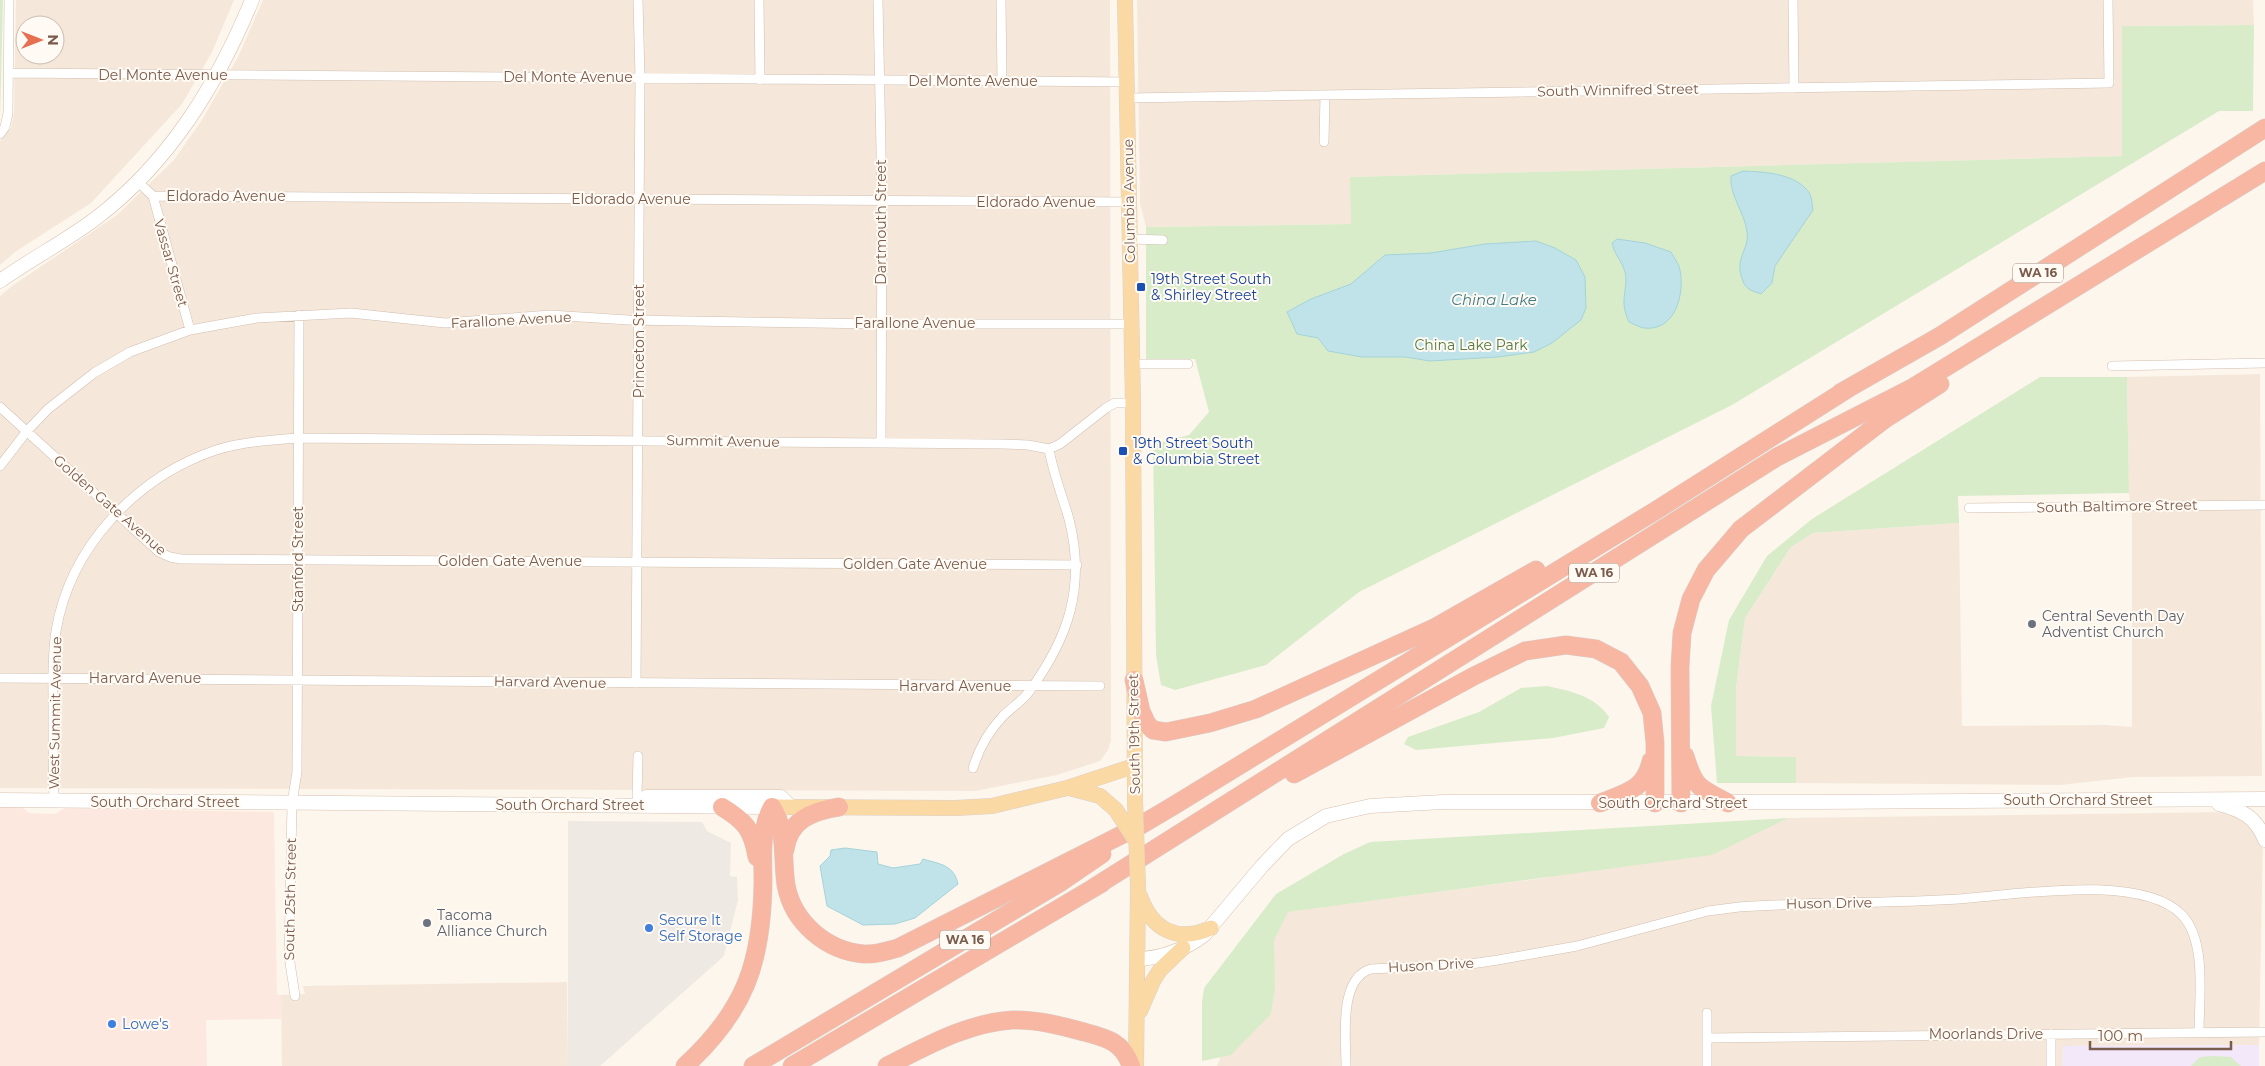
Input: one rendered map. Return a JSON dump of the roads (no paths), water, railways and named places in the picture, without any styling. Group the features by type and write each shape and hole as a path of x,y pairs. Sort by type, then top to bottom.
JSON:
{"highway":[{"name":"WA 16","path":"753,1066 1061,882 1173,806 1655,511 1849,388 1940,336 2265,128"},
{"name":"WA 16","path":"792,1066 1093,888 1777,457 1912,388 2265,172"},
{"path":"1681,802 1680,668 1682,633 1691,599 1706,570 1741,529 1885,419 1993,350 2102,271"},
{"path":"1134,680 1141,711 1147,724 1153,730 1159,732 1210,724 1256,709 1434,628 1706,473 1849,388"},
{"path":"1093,888 1291,775 1474,676 1525,651 1566,645 1596,649 1621,662 1640,686 1652,713 1655,743 1655,803"},
{"path":"1680,734 1691,775 1698,787 1728,802"},
{"path":"1600,803 1637,788 1649,773 1655,743"},
{"path":"772,807 780,823 790,898 798,915 811,930 833,946 855,953 878,953 911,942 1141,825 1173,806"},
{"path":"694,1066 715,1048 734,1024 750,999 764,957 768,929 752,836 743,822 722,807"},
{"path":"685,1066 720,1031 739,1001 747,984 759,942 763,894 765,825 772,807"},
{"path":"784,861 788,836 798,822 812,813 838,807"},
{"path":"887,1066 943,1039 976,1026 1014,1020 1054,1024 1114,1041 1125,1054 1131,1066"}],"main road":[{"path":"0,282 72,236 138,182 183,129 204,98 239,32 252,0"},
{"name":"Columbia Avenue","path":"1126,0 1133,402"},
{"name":"South 19th Street","path":"1133,402 1134,766 1135,841 1139,895 1136,1066"},
{"name":"South Orchard Street","path":"0,800 722,807 975,807 1009,802 1067,788 1134,766"},
{"path":"1067,788 1100,796 1116,810 1135,841"},
{"path":"620,805 628,798 636,797 781,797 791,807"},
{"path":"2204,800 2248,814 2260,826 2265,840"},
{"name":"South Orchard Street","path":"1138,959 1155,958 1183,948 1195,941 1211,928 1262,866 1288,839 1313,822 1336,813 1370,806 1407,803 2265,800"},
{"path":"1139,895 1151,918 1161,928 1184,934 1197,933 1211,928"},
{"path":"1137,1020 1152,981 1160,970 1183,948"}],"street":[{"path":"0,134 7,122 9,0"},
{"name":"Princeton Street","path":"636,683 640,78 638,0"},
{"path":"759,0 760,80"},
{"name":"Dartmouth Street","path":"878,0 882,201 880,443"},
{"path":"1000,0 1002,82"},
{"path":"1793,0 1794,88"},
{"name":"South Winnifred Street","path":"1127,98 2109,84 2108,0"},
{"name":"Del Monte Avenue","path":"8,73 1127,82"},
{"path":"1324,142 1325,95"},
{"name":"Eldorado Avenue","path":"138,182 153,196 1129,202"},
{"name":"Vassar Street","path":"153,196 190,330"},
{"path":"1130,239 1163,240"},
{"name":"Farallone Avenue","path":"0,466 27,431 48,409 94,372 130,352 190,330 257,318 351,313 445,323 550,315 639,320 880,324 1132,324"},
{"name":"Stanford Street","path":"292,803 297,772 299,315"},
{"path":"2112,366 2265,363"},
{"path":"1132,364 1188,364"},
{"path":"973,768 978,752 992,728 1027,694 1057,649 1074,597 1077,565 1069,521 1052,468 1049,449 1060,444 1106,408 1115,403 1133,402"},
{"name":"Golden Gate Avenue","path":"0,407 159,552 170,557 1077,565"},
{"name":"Summit Avenue","path":"298,438 1002,444 1028,445 1049,449"},
{"name":"West Summit Avenue","path":"54,801 53,678 56,630 70,585 88,549 116,512 152,482 193,459 261,440 298,438"},
{"name":"South Baltimore Street","path":"1969,508 2265,505"},
{"name":"Harvard Avenue","path":"0,678 1100,686"},
{"path":"636,797 638,756"},
{"name":"South 25th Street","path":"292,803 289,956 295,996"},
{"name":"Huson Drive","path":"1346,1066 1346,1015 1349,993 1365,970 1380,967 1471,964 1577,946 1708,910 1739,907 1970,898 2055,890 2112,892 2153,898 2174,908 2185,919 2198,952 2199,1032"},
{"path":"1707,1013 1707,1066"},
{"name":"Moorlands Drive","path":"1707,1038 2265,1032"},
{"path":"2050,1066 2051,1034"}],"water":[{"path":"1743,171 1770,173 1789,178 1804,187 1812,200 1813,210 1775,266 1772,283 1761,294 1750,290 1746,286 1740,273 1747,232 1732,190 1731,176"},
{"path":"1617,239 1645,243 1671,252 1678,263 1681,290 1676,310 1663,324 1655,328 1644,328 1629,322 1624,307 1625,272 1612,243"},
{"name":"China Lake","path":"1536,241 1555,248 1576,260 1585,277 1586,308 1581,320 1552,343 1534,352 1498,357 1430,361 1405,357 1362,357 1328,351 1318,338 1297,334 1287,312 1311,299 1351,284 1385,255 1431,253 1485,244"},
{"path":"845,848 877,852 878,864 893,868 920,864 923,859 935,862 950,869 958,884 915,918 895,924 863,925 827,906 820,866 830,856 831,850"}],"place":[{"name":"19th Street South & Shirley Street","path":"1141,287"},
{"name":"19th Street South & Columbia Street","path":"1123,451"},
{"name":"Central Seventh Day Adventist Church","path":"2032,624"},
{"name":"Tacoma Alliance Church","path":"427,923"},
{"name":"Secure It Self Storage","path":"649,928"},
{"name":"Lowe's","path":"112,1024"}],"park label":[{"name":"China Lake Park","path":"1471,345"}]}
